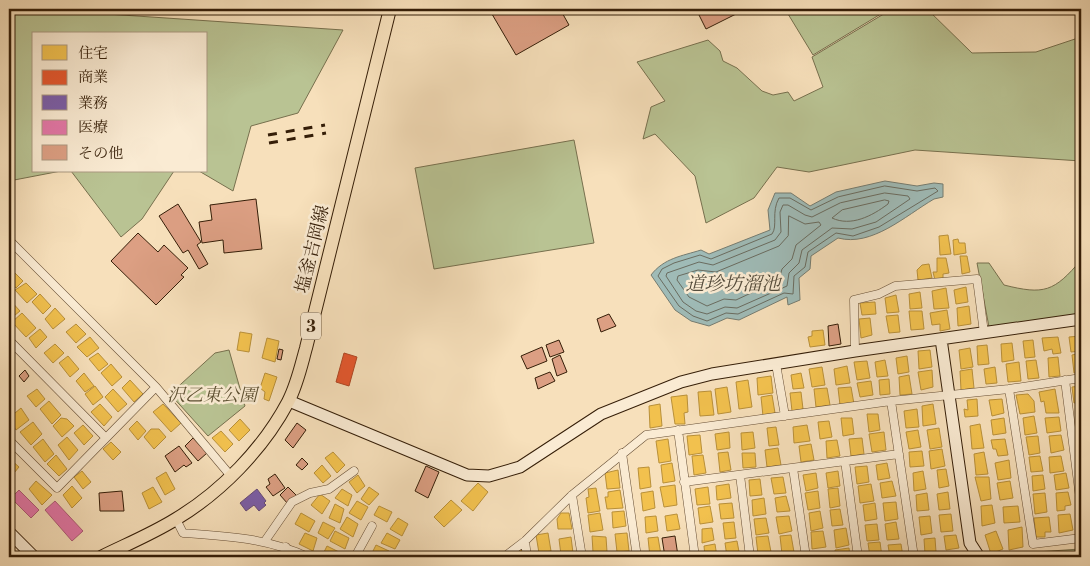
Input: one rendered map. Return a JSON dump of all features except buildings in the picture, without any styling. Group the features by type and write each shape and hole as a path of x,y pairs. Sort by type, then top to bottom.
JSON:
{"main road":[{"name":"塩釜吉岡線","path":"101,557 176,519 205,498 230,475 269,433 289,401 306,348 390,9"}],"street":[{"path":"9,240 156,387 230,475"},
{"path":"856,351 854,300 879,294 895,286 977,279 984,333"},
{"path":"289,401 467,474 489,476 520,467 601,414 649,393 712,374 856,351 1081,319"},
{"path":"941,339 970,543 979,557"},
{"path":"9,340 106,438"},
{"path":"776,364 784,416"},
{"path":"504,557 525,541 572,494 646,435 891,401 1009,389 1081,378"},
{"path":"1065,380 1081,506"},
{"path":"9,440 57,488 156,387"},
{"path":"1009,389 1033,544 1081,538"},
{"path":"891,401 914,557"},
{"path":"678,430 695,557"},
{"path":"622,453 637,557"},
{"path":"684,482 899,454"},
{"path":"845,461 858,557"},
{"path":"793,468 806,557"},
{"path":"265,541 292,502 310,493 329,489 354,471"},
{"path":"740,475 750,557"},
{"path":"572,494 582,557"},
{"path":"176,519 184,532 238,536 265,541 286,547 308,557"},
{"path":"355,557 372,526"},
{"path":"9,532 34,557"},
{"path":"525,541 527,557"},
{"path":"281,557 286,547"}],"green space":[{"path":"9,9 106,9 107,14 343,30 298,113 251,126 233,191 201,172 208,172 208,32 32,32 32,172 56,172 9,181"},
{"path":"785,9 889,9 813,55"},
{"path":"892,9 927,9 972,53 1036,52 1081,37 1081,161 915,150 809,172 777,167 754,198 706,223 695,176 655,134 643,139 651,107 665,101 637,62 708,40 720,51 723,61 737,68 762,91 773,95 788,92 794,101 823,87 812,57"},
{"path":"574,140 594,243 434,269 415,168"},
{"path":"72,172 173,172 142,219 121,237"},
{"path":"1081,260 1081,315 989,327 977,263 989,263 1004,285 1039,290 1055,285 1072,271"},
{"name":"沢乙東公園","path":"229,350 245,406 208,436 170,394 215,353"},
{"path":"1080,549 1081,557 1021,557 1022,553"}],"water":[{"name":"道珍坊溜池","path":"885,181 917,186 934,183 943,184 943,197 934,199 876,234 851,240 838,238 811,256 810,269 799,278 800,300 788,305 787,297 739,320 727,318 709,326 691,321 675,310 651,275 656,269 674,258 701,250 709,254 770,230 768,210 775,193 791,193 810,206 836,192"}],"railway":[{"path":"268,135 325,125"},
{"path":"269,143 326,133"}]}
